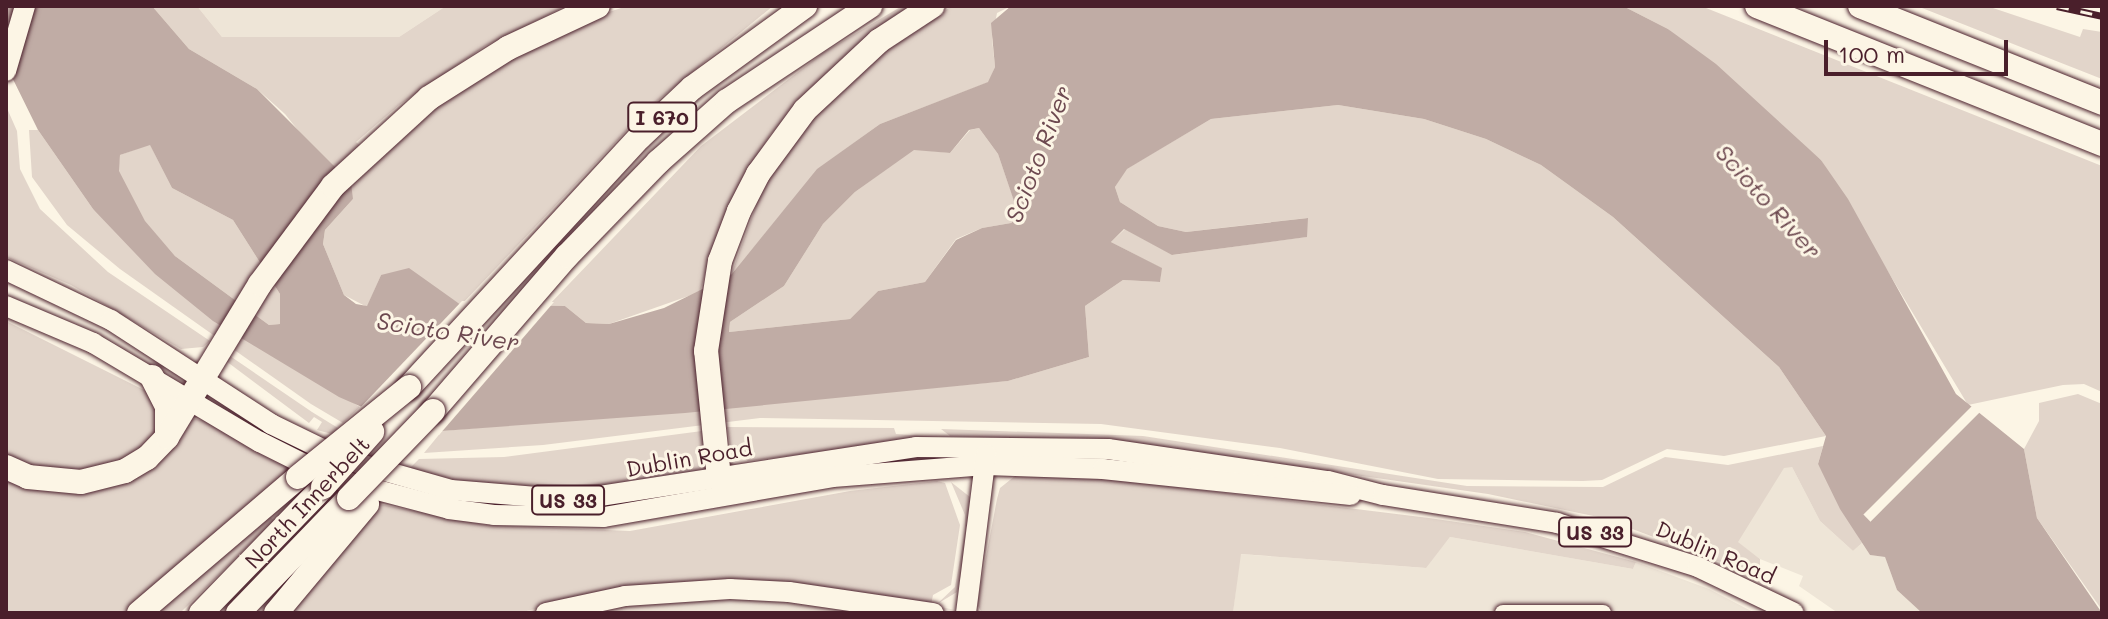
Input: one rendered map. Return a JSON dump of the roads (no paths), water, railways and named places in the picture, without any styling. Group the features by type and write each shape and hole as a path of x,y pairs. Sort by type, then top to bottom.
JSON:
{"highway":[{"path":"6,467 56,483 92,481 147,458 167,437 293,235 382,137 429,98 508,48 598,6"},
{"name":"I 670","path":"409,387 536,248 692,88 805,6"},
{"name":"I 670","path":"358,501 567,256 727,101 870,6"},
{"path":"719,478 707,363 710,309 739,211 758,174 805,110 879,41 932,6"},
{"path":"1757,6 2102,144"},
{"path":"1860,6 2102,103"},
{"path":"152,377 167,407 167,437"},
{"path":"139,613 409,387"},
{"name":"North Innerbelt","path":"201,613 323,487 409,387"},
{"path":"276,613 358,501"},
{"name":"North Innerbelt","path":"238,613 358,501"}],"main road":[{"path":"6,71 25,6"},
{"name":"Dublin Road","path":"6,270 111,320 195,390 332,478 430,505 494,515 604,517 833,477 986,455"},
{"name":"Dublin Road","path":"6,306 93,343 152,377 195,390 343,459 451,490 574,500 830,457 986,455 1325,495 1383,495 1507,513 1609,535 1698,567 1794,613"},
{"path":"966,613 986,455"},
{"path":"430,505 466,499 544,506 619,503 680,493 719,478"},
{"path":"546,613 625,596 730,589 789,592 933,613"}],"street":[{"path":"1503,613 1603,613"}],"water":[{"name":"Scioto River","path":"6,6 152,6 189,49 257,89 351,183 353,199 325,230 323,244 344,295 356,304 367,306 381,275 409,268 461,305 565,306 586,323 609,324 664,308 731,275 817,169 880,124 988,82 995,67 991,23 1011,6 1623,6 1668,29 1716,64 1821,160 1848,199 1956,394 2024,449 2037,518 2102,613 1922,613 1897,590 1885,557 1870,555 1840,509 1818,464 1826,436 1779,367 1613,217 1541,165 1486,139 1424,119 1338,105 1211,119 1127,169 1115,187 1120,202 1158,226 1186,232 1308,218 1307,237 1172,255 1124,229 1111,242 1162,268 1160,282 1123,280 1085,306 1089,357 1008,381 685,413 442,431 396,422 339,397 213,321 155,274 93,209 38,130 6,65","holes":["979,128 998,154 1019,216 1011,223 982,228 956,240 925,282 878,291 850,319 729,332 730,322 784,286 823,224 855,192 914,150 950,153 969,130","150,145 172,188 233,220 280,294 280,324 269,325 175,256 145,221 119,171 120,155"]}],"railway":[{"path":"2057,6 2102,16"}]}
